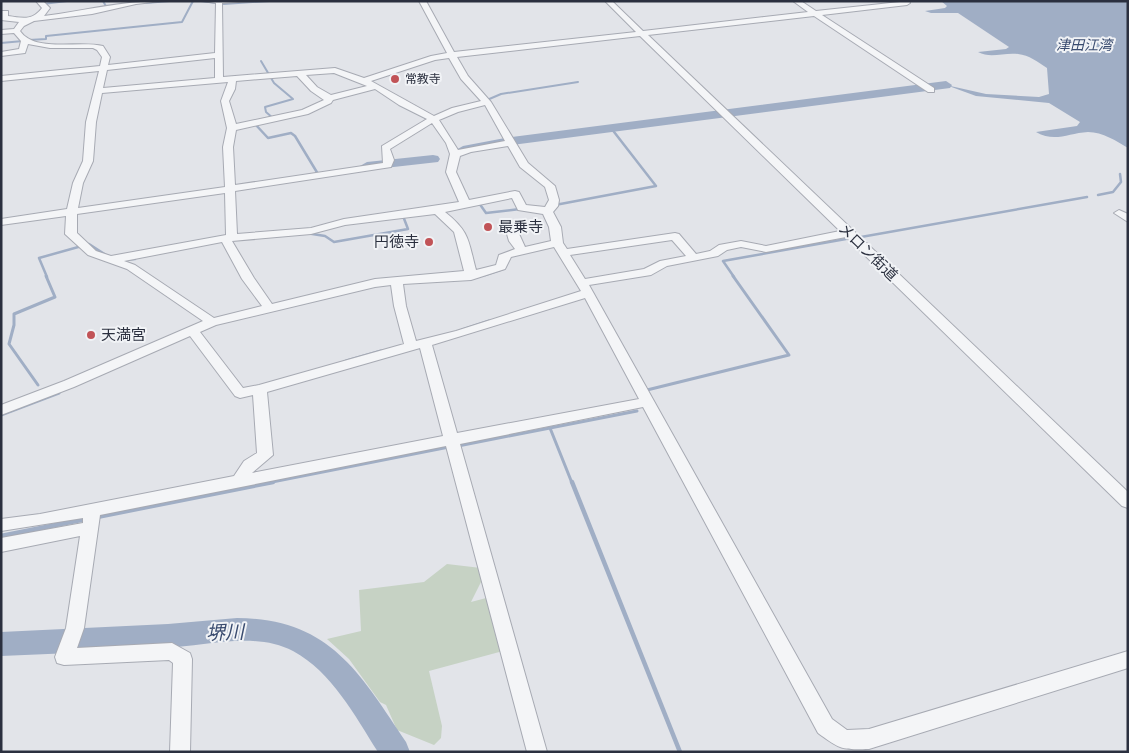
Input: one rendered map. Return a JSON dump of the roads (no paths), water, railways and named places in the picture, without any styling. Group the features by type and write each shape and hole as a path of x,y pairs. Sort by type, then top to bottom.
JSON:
{"street":[{"path":"38,18 46,8 39,1"},
{"path":"16,31 19,26 38,18 92,12 136,2 158,1"},
{"path":"207,1 252,1"},
{"path":"109,260 228,237 311,231 344,222 437,210 515,194 522,208 547,211 553,206 554,200 550,186 524,165 488,102 464,77 422,1"},
{"name":"メロン街道","path":"608,1 1128,502"},
{"path":"796,1 931,90"},
{"path":"364,81 434,58 452,55 907,3 904,1"},
{"path":"219,81 220,2"},
{"path":"92,12 95,17 109,17"},
{"path":"3,14 29,21"},
{"path":"1,32 16,31"},
{"path":"16,31 25,41 43,45 96,46 106,57 91,122 88,161 78,183 71,234 92,253 130,267 212,322"},
{"path":"1,54 20,52 25,41"},
{"path":"1,78 219,55"},
{"path":"261,66 267,77"},
{"path":"97,91 302,75 331,70 364,81 434,119 451,144 455,154 451,172 465,204"},
{"path":"302,75 314,89 329,98"},
{"path":"232,80 231,89 225,101 232,128 228,147 230,188 228,237 248,279 269,308"},
{"path":"232,128 305,112 328,101 329,98 374,86"},
{"path":"1,222 73,210 380,167 389,160 384,148 434,119 488,102"},
{"path":"455,154 469,149 510,142"},
{"path":"437,210 457,227 472,276"},
{"path":"547,211 553,220 560,248 585,288 825,726 844,740 869,739 1128,659"},
{"path":"511,227 515,241 521,250"},
{"path":"193,331 240,393 260,390 360,359 418,345 585,288 647,272 664,263 714,254 723,247 741,244 766,249 849,233"},
{"path":"1,410 69,384 212,322 349,288 375,283 472,276 494,271 501,267 503,257 521,250 560,248 675,236 692,257"},
{"path":"397,282 400,306 418,345 452,439 537,752"},
{"path":"239,481 249,465 265,455 260,390"},
{"path":"1,545 90,519 239,481 646,402"},
{"path":"1,525 40,520 90,519"},
{"path":"90,519 75,628 64,657 172,651 178,653 183,659 180,752"}],"water":[{"name":"津田江湾","path":"941,1 1128,1 1128,148 1109,137 1094,132 1049,137 1036,132 1077,126 1080,122 1049,103 976,96 946,85 986,94 1039,97 1049,94 1047,68 1040,63 1022,55 988,55 978,52 1009,47 958,13 931,13 925,11 945,8 947,6"}],"waterway":[{"path":"43,4 67,1"},
{"path":"103,1 107,8"},
{"path":"146,3 169,1"},
{"path":"29,40 46,39 46,36 182,22 193,1"},
{"path":"201,1 224,4 269,1"},
{"path":"1,43 23,41"},
{"path":"261,61 274,83 293,99 265,107 266,112 274,119"},
{"path":"487,100 501,94 578,82"},
{"path":"463,150 505,142 946,85"},
{"path":"255,124 268,138 291,133 295,136 318,174"},
{"path":"555,205 656,186 611,128"},
{"path":"367,166 433,159"},
{"path":"1098,195 1113,192 1121,182 1120,174"},
{"path":"861,237 1087,197"},
{"path":"479,203 486,213 520,209"},
{"path":"306,233 325,236 334,242 408,229 403,216 405,216"},
{"path":"734,277 723,261 846,239"},
{"path":"47,277 39,258 89,244 106,255"},
{"path":"121,260 135,259"},
{"path":"485,275 503,269"},
{"path":"38,385 9,344 14,325 14,314 55,297 46,276"},
{"path":"646,393 647,390 789,355 733,276"},
{"path":"462,330 489,321"},
{"path":"346,361 381,351"},
{"path":"1,415 59,393"},
{"path":"550,428 637,411"},
{"path":"458,446 550,428"},
{"path":"550,428 572,483"},
{"path":"267,483 449,447"},
{"path":"97,517 273,482"},
{"path":"572,482 680,752"},
{"path":"1,536 86,519"},
{"name":"堺川","path":"1,644 168,636 237,630 271,632 287,636 303,643 318,653 343,677 365,706 395,752"}],"place":[{"name":"常教寺","path":"395,79"},
{"name":"最乗寺","path":"488,227"},
{"name":"円徳寺","path":"429,242"},
{"name":"天満宮","path":"91,335"}]}
